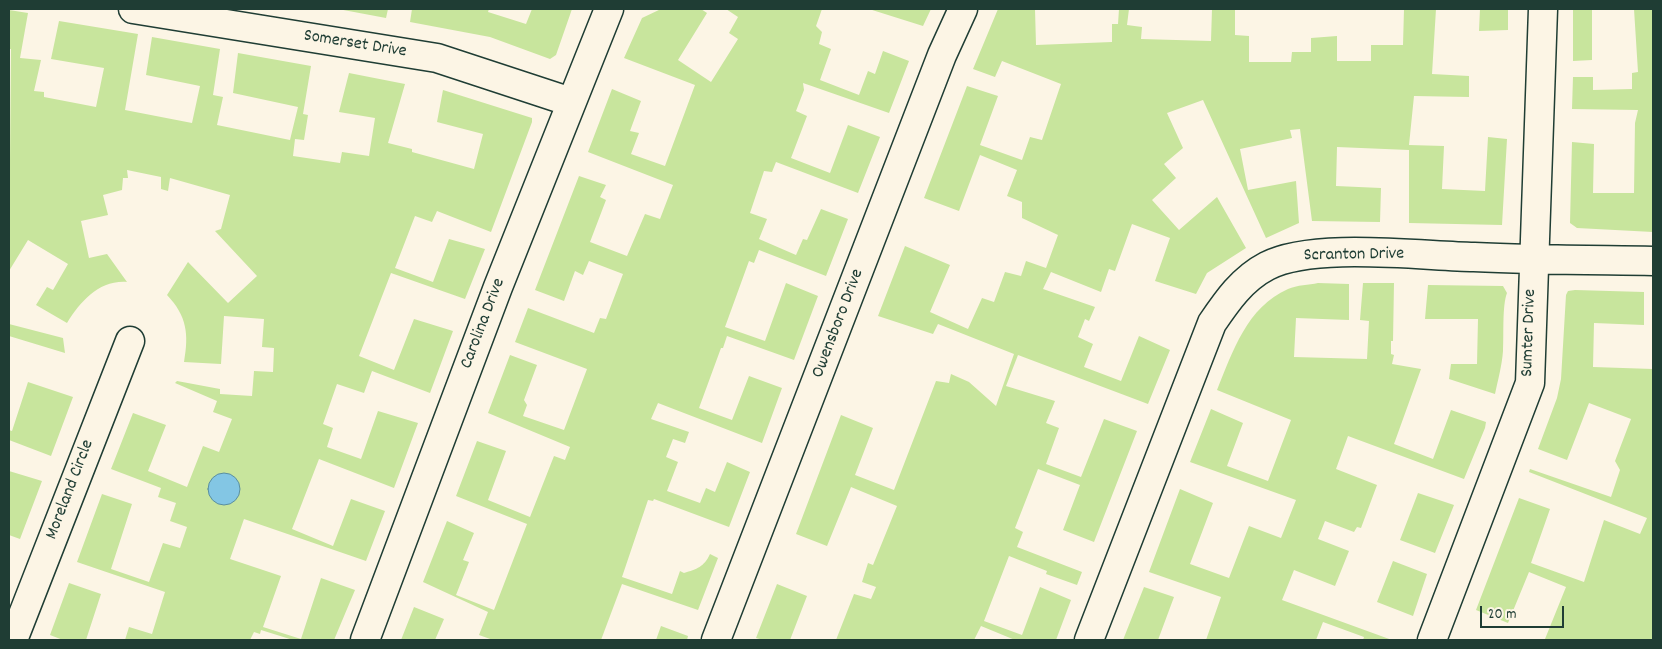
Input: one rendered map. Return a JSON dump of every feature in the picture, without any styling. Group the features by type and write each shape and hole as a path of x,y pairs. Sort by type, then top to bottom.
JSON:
{"street":[{"name":"Somerset Drive","path":"133,9 437,58 571,102"},
{"name":"Carolina Drive","path":"365,640 483,325 609,9"},
{"name":"Owensboro Drive","path":"716,640 942,55 964,9"},
{"name":"Sumter Drive","path":"1432,640 1530,383 1543,9"},
{"name":"Scranton Drive","path":"1089,640 1212,323 1235,290 1267,266 1306,254 1347,253 1653,261"},
{"name":"Moreland Circle","path":"13,640 130,340"}],"green space":[{"path":"338,9 388,9 386,18"},
{"path":"412,9 489,9 488,12 526,24 532,9 572,9 556,55 550,59 490,37 410,22"},
{"path":"661,9 701,9 707,13 678,60 711,82 738,39 729,33 738,17 726,9 822,9 816,26 822,32 819,44 831,49 820,80 859,95 868,71 875,74 883,51 909,61 889,113 803,83 804,90 796,111 807,116 791,158 830,173 848,125 880,137 858,193 776,162 772,172 764,171 750,213 767,219 759,239 796,255 803,239 807,240 821,209 848,219 826,276 759,250 754,263 749,261 725,327 765,341 786,283 818,296 794,360 727,336 723,348 721,348 699,408 732,420 749,376 782,388 762,443 658,403 651,419 689,432 685,443 673,439 666,457 678,462 667,491 700,503 706,488 715,492 727,462 750,472 729,527 654,499 653,501 648,500 622,577 672,594 680,571 684,573 700,567 710,554 718,558 698,610 622,584 601,640 493,640 479,635 488,612 423,582 447,521 474,533 463,560 469,562 456,595 494,610 527,524 456,496 477,441 506,451 488,500 530,517 554,456 565,460 570,447 488,413 510,355 537,365 524,400 527,405 523,416 564,430 587,369 515,342 528,308 594,333 600,318 606,319 623,274 589,261 583,275 575,271 564,301 535,290 579,176 606,185 600,197 606,200 590,242 627,256 645,214 660,219 673,185 588,152 612,89 641,101 630,131 639,133 631,154 665,166 695,85 624,58 642,18"},
{"path":"869,9 931,9 923,26"},
{"path":"998,9 1035,9 1036,45 1112,42 1112,24 1118,24 1119,9 1129,9 1127,25 1142,27 1141,39 1211,41 1212,9 1235,9 1235,35 1249,36 1249,62 1291,62 1292,52 1311,52 1311,38 1337,36 1337,61 1371,61 1371,45 1403,45 1404,9 1436,9 1432,74 1469,76 1469,97 1414,96 1409,145 1444,146 1442,189 1485,191 1488,137 1507,139 1502,225 1409,223 1409,150 1337,147 1336,186 1381,188 1380,222 1312,221 1300,129 1290,130 1292,138 1240,149 1248,190 1296,181 1299,223 1266,238 1203,100 1167,113 1183,148 1164,164 1176,178 1152,200 1179,230 1217,197 1246,248 1207,273 1196,294 1155,281 1170,238 1132,224 1115,271 1109,269 1101,292 1051,272 1043,289 1095,307 1089,321 1085,319 1078,337 1093,344 1084,367 1121,381 1139,336 1170,350 1148,404 1018,355 1006,386 1055,401 1046,423 1059,428 1046,464 1081,477 1104,419 1137,431 1094,542 1063,530 1080,485 1038,469 1015,528 1023,532 1017,547 1082,572 1077,585 1046,574 1047,571 1009,556 984,621 1022,635 1040,587 1071,600 1056,640 1015,640 981,626 974,640 836,640 854,594 871,599 876,587 862,582 868,563 873,565 897,506 851,487 827,546 796,534 841,415 873,428 855,475 894,490 936,381 949,383 951,374 969,382 996,406 1014,354 938,324 933,334 878,316 905,246 950,265 930,312 968,329 982,298 994,302 1005,272 1021,276 1026,261 1046,268 1058,235 1022,218 1022,202 1007,196 1017,170 980,155 959,211 924,198 967,86 998,96 980,145 1022,160 1030,137 1042,140 1061,84 1002,61 995,77 973,69"},
{"path":"1480,9 1508,9 1508,30 1479,31"},
{"path":"1573,9 1592,9 1592,60 1573,61"},
{"path":"1634,9 1653,9 1653,232 1577,228 1570,223 1572,142 1594,144 1593,193 1634,193 1635,123 1638,110 1572,109 1573,77 1593,77 1593,90 1632,89 1632,73 1638,72"},
{"path":"9,10 28,13 20,58 41,60 34,91 44,92 44,97 96,107 104,68 51,59 59,21 138,34 125,110 192,123 200,86 146,75 152,37 220,49 213,95 223,97 217,125 290,140 298,107 233,93 238,53 311,66 303,114 308,115 304,140 295,139 293,156 340,163 342,152 369,156 375,118 339,112 349,73 405,84 388,143 412,149 412,152 474,169 483,134 437,122 443,90 532,118 491,232 437,211 432,222 415,216 395,268 433,282 449,239 485,249 465,299 391,273 359,356 394,370 414,319 453,331 430,393 372,371 364,393 337,384 323,424 333,428 327,447 361,459 378,411 418,423 394,488 319,459 292,529 333,546 351,499 385,511 366,561 244,519 230,559 281,576 263,627 301,639 321,578 355,590 334,640 293,640 261,630 260,634 254,632 250,640 125,640 129,627 152,634 165,592 77,562 102,494 132,504 111,569 149,582 163,543 180,548 187,527 170,521 176,503 158,497 161,488 111,469 133,413 166,425 148,471 187,487 203,446 219,452 232,419 213,412 217,401 175,383 177,381 220,389 220,394 252,396 254,371 273,372 274,348 262,347 264,319 224,316 221,364 184,362 185,326 179,310 167,295 188,262 228,303 257,276 215,231 221,229 230,195 170,178 168,191 161,189 161,177 127,170 128,178 123,178 122,190 103,195 108,215 81,221 89,258 107,254 127,282 117,282 99,288 78,307 67,323 36,305 47,287 53,290 68,264 28,240 9,271 11,49 9,49"},
{"path":"1318,283 1349,284 1349,320 1296,318 1294,357 1367,359 1369,321 1360,320 1363,283 1394,283 1391,354 1394,355 1392,364 1421,369 1394,444 1433,459 1451,410 1486,422 1485,428 1464,479 1348,436 1336,469 1377,485 1361,528 1357,527 1354,532 1325,521 1318,539 1349,551 1335,586 1294,570 1282,600 1392,640 1363,640 1364,637 1323,622 1316,640 1206,640 1221,597 1149,572 1180,489 1213,503 1190,564 1229,578 1249,526 1281,538 1296,500 1190,462 1211,409 1243,423 1227,466 1268,481 1291,420 1217,390 1243,332 1262,307 1288,289"},
{"path":"1428,285 1503,286 1507,293 1504,313 1503,351 1495,394 1449,379 1451,364 1477,364 1478,319 1425,319"},
{"path":"1568,291 1644,292 1644,325 1594,323 1593,367 1653,369 1653,640 1545,639 1566,587 1529,572 1508,623 1476,610 1519,498 1550,509 1531,563 1584,582 1604,520 1640,534 1647,518 1529,472 1530,469 1611,497 1620,470 1615,461 1631,419 1589,403 1567,460 1538,449 1557,398 1561,379 1566,295"},
{"path":"9,324 63,338 65,353 9,336"},
{"path":"28,382 73,397 51,456 9,440 9,430 12,431"},
{"path":"9,471 42,481 20,539 9,535"},
{"path":"1418,493 1454,505 1435,553 1400,540"},
{"path":"1393,561 1427,574 1413,616 1377,602"},
{"path":"69,583 101,594 86,640 63,640 50,635"},
{"path":"777,584 807,596 790,640 763,640 756,638"},
{"path":"1144,587 1174,597 1158,640 1123,640"},
{"path":"414,607 444,619 435,640 401,640"},
{"path":"661,626 688,636 687,640 656,640"}],"water":[{"path":"224,473 235,478 240,489 235,500 224,505 213,500 208,489 213,478"}]}
